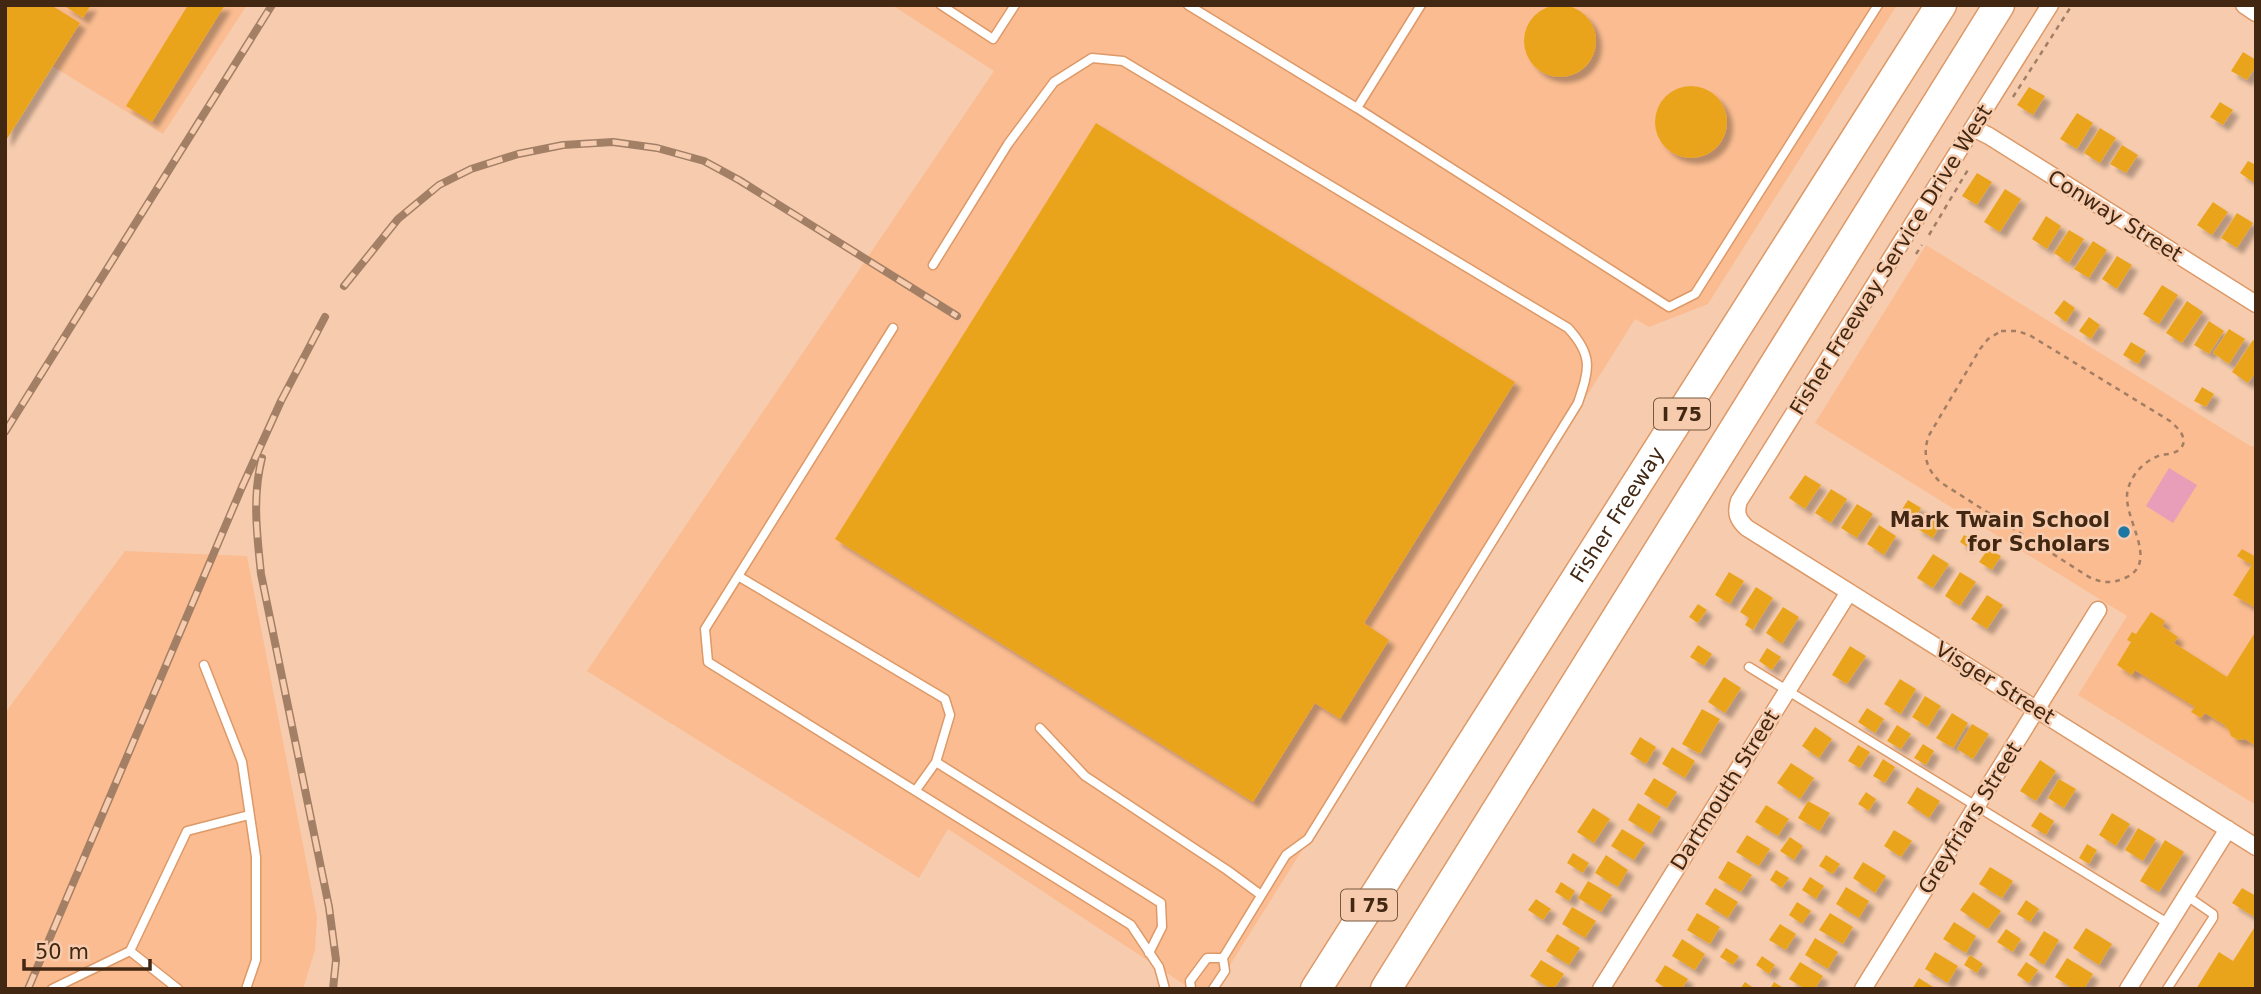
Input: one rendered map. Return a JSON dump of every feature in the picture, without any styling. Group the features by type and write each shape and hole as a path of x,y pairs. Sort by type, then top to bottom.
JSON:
{"highway":[{"name":"Fisher Freeway","path":"1316,989 1941,5"},
{"name":"I 75","path":"1386,989 1999,5"}],"street":[{"name":"Fisher Freeway Service Drive West","path":"1737,516 1740,501 2050,5"},
{"path":"2244,5 2256,13"},
{"name":"Conway Street","path":"1973,128 2256,304"},
{"name":"Visger Street","path":"1737,516 1747,528 2256,847"},
{"name":"Dartmouth Street","path":"1601,989 1849,592"},
{"name":"Greyfriars Street","path":"1863,989 2098,610"},
{"path":"2129,989 2228,829"}],"lane":[{"path":"941,5 993,38 1015,5"},
{"path":"1188,5 1357,108 1669,307 1695,294 1878,5"},
{"path":"1357,108 1421,5"},
{"path":"933,265 1008,144 1054,82 1092,58 1123,61 1568,328 1577,338 1586,357 1588,373 1578,403 1308,839 1286,855 1261,895 1223,958 1225,971 1213,989"},
{"path":"893,328 705,629 708,662 1131,925 1159,967 1165,989"},
{"path":"738,576 945,699 950,715 936,762 916,790"},
{"path":"204,665 242,762 256,857 256,960 246,989"},
{"path":"1749,667 2169,924"},
{"path":"1040,728 1085,776 1261,895"},
{"path":"936,762 1161,903 1162,927 1149,953"},
{"path":"52,989 130,951 187,831 250,815"},
{"path":"2167,989 2213,918 2213,914 2187,896"},
{"path":"130,951 178,989"},
{"path":"1191,989 1190,981 1207,958 1223,958"}],"path":[{"path":"2014,97 2072,5"},
{"path":"1929,234 1989,136"},
{"path":"1916,254 1922,245"},
{"path":"2001,331 2018,331 2031,336 2170,421 2182,434 2181,448 2146,463 2134,474 2128,487 2125,502 2141,551 2138,566 2130,576 2103,583 2089,577 1940,482 1928,470 1924,453 1928,437 1980,349 1988,339 2001,331"}],"shaded area":[{"path":"5,5 247,5 163,134 5,37"},
{"path":"892,5 1897,5 1708,304 1649,327 1635,319 1215,989 1191,989 948,829 919,878 587,671 994,71"},
{"name":"Mark Twain School for Scholars","path":"1926,245 2252,447 2256,443 2256,805 2078,695 2127,616 1815,423"},
{"path":"2169,468 2197,485 2173,523 2146,506"},
{"path":"125,551 247,556 317,917 315,950 303,989 5,989 5,713"}],"building":[{"path":"5,5 51,5 80,23 5,142"},
{"path":"63,5 91,5 83,18"},
{"path":"188,5 225,5 152,122 126,106"},
{"path":"1560,5 1574,8 1586,15 1593,27 1596,41 1593,55 1586,67 1574,74 1560,77 1546,74 1534,67 1527,55 1524,41 1527,27 1534,15 1546,8"},
{"path":"2243,52 2256,60 2256,66 2247,80 2231,71"},
{"path":"1691,86 1705,89 1717,96 1724,108 1727,122 1724,136 1717,148 1705,155 1691,158 1677,155 1665,148 1658,136 1655,122 1658,108 1665,96 1677,89"},
{"path":"2029,87 2045,96 2033,115 2017,105"},
{"path":"2220,102 2233,110 2223,125 2210,117"},
{"path":"2077,113 2093,123 2077,149 2060,139"},
{"path":"1096,123 1515,382 1364,623 1389,640 1340,719 1315,703 1253,802 835,539"},
{"path":"2100,128 2116,138 2100,163 2084,153"},
{"path":"2122,145 2138,155 2126,173 2110,164"},
{"path":"2248,161 2256,165 2253,182 2240,173"},
{"path":"1977,173 1992,182 1977,205 1962,196"},
{"path":"2005,189 2021,199 2000,232 1984,222"},
{"path":"2213,202 2228,212 2212,235 2197,225"},
{"path":"2237,213 2253,223 2237,248 2221,238"},
{"path":"2046,216 2061,226 2047,249 2032,239"},
{"path":"2069,230 2084,239 2069,263 2054,253"},
{"path":"2093,241 2107,250 2089,278 2074,269"},
{"path":"2117,256 2132,265 2117,289 2102,279"},
{"path":"2162,285 2178,295 2159,324 2143,314"},
{"path":"2064,300 2075,308 2066,322 2054,313"},
{"path":"2187,301 2203,312 2182,343 2166,333"},
{"path":"2089,317 2100,325 2091,339 2079,331"},
{"path":"2209,321 2224,331 2209,354 2194,345"},
{"path":"2229,329 2245,339 2229,364 2213,353"},
{"path":"2253,340 2256,342 2256,372 2248,383 2232,372"},
{"path":"2131,342 2146,351 2138,364 2123,355"},
{"path":"2202,387 2214,394 2206,407 2194,401"},
{"path":"1805,475 1821,485 1805,509 1789,498"},
{"path":"1831,489 1847,499 1831,523 1815,513"},
{"path":"1908,500 1921,508 1912,522 1899,514"},
{"path":"1857,504 1873,514 1857,538 1841,528"},
{"path":"1926,512 1942,522 1933,538 1916,528"},
{"path":"1879,525 1896,536 1884,555 1867,544"},
{"path":"1964,535 1972,539 1967,547 1960,542"},
{"path":"1988,549 2001,556 1992,570 1979,562"},
{"path":"2242,549 2256,557 2256,608 2233,595 2252,565 2237,556"},
{"path":"1933,554 1949,564 1933,588 1917,578"},
{"path":"1729,572 1744,581 1730,604 1715,595"},
{"path":"1960,572 1976,582 1960,606 1945,596"},
{"path":"1756,587 1773,598 1753,630 1745,625 1749,618 1740,612"},
{"path":"1987,595 2003,605 1987,629 1971,619"},
{"path":"1698,604 1707,610 1698,623 1689,617"},
{"path":"1783,607 1799,617 1782,644 1766,633"},
{"path":"2151,612 2165,621 2162,626 2178,637 2174,643 2227,677 2256,631 2256,746 2245,739 2238,740 2231,736 2226,726 2205,713 2201,718 2191,712 2195,707 2135,670 2132,675 2117,665 2131,642 2127,640 2132,632 2136,634"},
{"path":"1698,645 1712,654 1704,666 1690,657"},
{"path":"1850,646 1866,656 1847,684 1832,675"},
{"path":"1767,648 1781,657 1772,670 1759,661"},
{"path":"1724,677 1741,688 1725,713 1708,702"},
{"path":"1900,679 1916,689 1901,714 1884,704"},
{"path":"1925,696 1941,706 1928,727 1912,717"},
{"path":"1867,708 1884,719 1875,733 1858,722"},
{"path":"1702,709 1720,719 1700,754 1682,744"},
{"path":"1952,713 1968,723 1953,748 1936,738"},
{"path":"1972,724 1989,734 1973,759 1957,749"},
{"path":"1897,725 1911,734 1901,749 1887,741"},
{"path":"1815,727 1832,739 1819,758 1802,746"},
{"path":"1640,737 1656,747 1646,764 1630,754"},
{"path":"1923,744 1934,751 1926,765 1914,758"},
{"path":"1858,745 1870,752 1860,768 1848,761"},
{"path":"1672,747 1695,761 1685,778 1662,764"},
{"path":"1883,759 1895,767 1885,783 1873,776"},
{"path":"2040,760 2056,771 2036,801 2020,791"},
{"path":"1791,763 1814,778 1800,799 1777,783"},
{"path":"1654,778 1677,792 1667,808 1644,794"},
{"path":"2059,779 2076,789 2064,808 2048,798"},
{"path":"1917,787 1940,801 1929,818 1907,803"},
{"path":"1866,792 1876,799 1869,811 1858,804"},
{"path":"1808,801 1830,813 1820,831 1798,818"},
{"path":"1638,803 1661,817 1651,834 1628,820"},
{"path":"1766,805 1789,819 1778,836 1755,822"},
{"path":"1593,808 1610,819 1594,843 1577,832"},
{"path":"2040,812 2054,821 2046,835 2031,826"},
{"path":"2112,813 2130,824 2116,846 2099,835"},
{"path":"2138,828 2156,839 2143,861 2125,850"},
{"path":"1622,829 1645,843 1634,860 1611,846"},
{"path":"1894,830 1912,841 1901,857 1884,846"},
{"path":"1747,835 1770,849 1759,866 1736,852"},
{"path":"1790,837 1803,846 1794,860 1780,851"},
{"path":"2165,840 2184,852 2159,892 2140,881"},
{"path":"2087,844 2097,850 2089,864 2079,858"},
{"path":"1573,853 1589,863 1583,873 1567,863"},
{"path":"1606,855 1628,870 1618,887 1595,873"},
{"path":"1826,855 1840,864 1833,874 1819,866"},
{"path":"1728,861 1752,875 1741,892 1718,878"},
{"path":"1863,862 1886,876 1875,893 1853,878"},
{"path":"1990,867 2013,881 2002,898 1979,884"},
{"path":"1776,870 1789,878 1782,888 1770,880"},
{"path":"1810,877 1824,886 1816,899 1802,890"},
{"path":"1588,881 1612,895 1601,912 1578,898"},
{"path":"1561,882 1575,891 1569,901 1555,892"},
{"path":"1846,887 1869,901 1859,918 1836,904"},
{"path":"1715,888 1738,902 1728,918 1705,904"},
{"path":"2242,888 2256,896 2256,918 2232,903"},
{"path":"1973,892 2001,911 1988,929 1960,910"},
{"path":"1536,899 1551,909 1543,920 1528,910"},
{"path":"2026,900 2039,909 2030,922 2017,914"},
{"path":"1797,902 1811,911 1802,924 1789,915"},
{"path":"1572,907 1596,921 1585,938 1562,924"},
{"path":"1697,913 1720,927 1710,944 1687,930"},
{"path":"1830,913 1853,927 1843,944 1819,930"},
{"path":"1954,922 1976,936 1966,953 1943,939"},
{"path":"1780,924 1796,934 1786,950 1769,940"},
{"path":"2256,925 2256,984 2253,989 2196,989 2219,952 2233,961"},
{"path":"2086,928 2112,944 2099,965 2073,948"},
{"path":"2006,929 2021,939 2013,952 1997,942"},
{"path":"2044,931 2059,940 2044,965 2029,955"},
{"path":"1557,934 1580,948 1569,965 1546,951"},
{"path":"1815,938 1838,952 1828,969 1805,955"},
{"path":"1682,939 1705,954 1695,970 1672,956"},
{"path":"1726,948 1739,956 1733,965 1720,957"},
{"path":"1935,952 1958,966 1948,983 1925,969"},
{"path":"1970,955 1983,964 1977,973 1964,965"},
{"path":"1762,956 1775,965 1769,974 1756,965"},
{"path":"2067,958 2093,974 2084,989 2073,989 2055,977"},
{"path":"1541,960 1564,974 1554,989 1530,976"},
{"path":"1800,962 1823,976 1815,989 1805,989 1789,979"},
{"path":"2026,962 2038,970 2029,983 2017,975"},
{"path":"1665,965 1688,979 1682,989 1667,989 1655,981"},
{"path":"1919,978 1936,989 1912,989"},
{"path":"1745,982 1755,989 1740,989"},
{"path":"1774,982 1785,989 1770,989"}],"railway":[{"path":"5,432 272,5"},
{"path":"344,286 398,219 439,185 471,169 518,154 563,145 613,142 657,148 704,161 957,316"},
{"path":"28,989 242,487 281,401 325,317"},
{"path":"262,458 256,501 261,574 329,907 336,960 333,989"}],"place":[{"name":"Mark Twain School for Scholars","path":"2124,532"}]}
